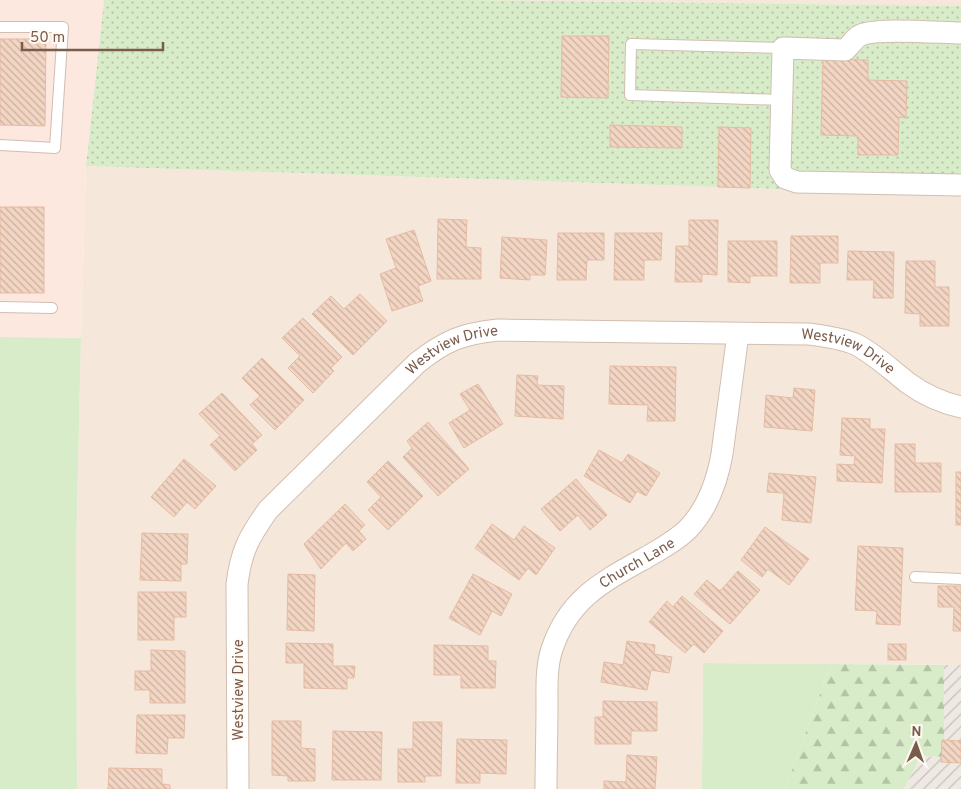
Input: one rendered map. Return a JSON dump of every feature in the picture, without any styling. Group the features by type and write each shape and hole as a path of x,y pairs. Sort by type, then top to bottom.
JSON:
{"street":[{"path":"961,33 867,32 857,37 845,50 783,48 780,170 785,178 797,182 961,185"},
{"name":"Westview Drive","path":"238,789 238,584 239,569 245,546 268,510 417,363 448,342 462,336 498,330 809,334 832,337 854,344 880,359 910,384 925,393 961,407"},
{"name":"Church Lane","path":"546,789 548,673 552,650 561,628 574,607 591,590 672,542 702,512 719,471 738,334"}],"lane":[{"path":"0,26 63,27 54,148 0,145"},
{"path":"782,100 630,95 631,44 783,48"},
{"path":"0,308 52,308"},
{"path":"915,577 961,579"}],"shaded area":[{"path":"0,0 104,0 86,166 81,338 0,337"},
{"path":"466,0 961,0 961,6"},
{"path":"86,166 961,195 961,665 703,663 702,789 77,789 76,555"},
{"path":"944,665 961,665 961,789 904,789 921,756 944,757"}],"green space":[{"path":"104,0 466,0 961,6 961,195 86,166"},
{"path":"0,337 81,338 76,555 77,789 0,789"},
{"path":"703,663 831,664 785,789 702,789"},
{"path":"831,664 944,665 944,757 921,756 904,789 785,789"}],"building":[{"path":"562,36 609,36 608,98 561,97"},
{"path":"0,39 46,39 45,126 0,125"},
{"path":"823,59 868,60 868,80 907,81 906,118 899,117 898,155 858,155 858,136 821,135"},
{"path":"610,125 682,127 682,148 610,147"},
{"path":"719,127 751,128 750,188 718,187"},
{"path":"0,207 44,207 44,293 0,293"},
{"path":"438,219 467,220 466,247 481,248 481,279 437,279"},
{"path":"689,220 718,220 717,275 702,274 702,282 675,282 676,246 689,246"},
{"path":"414,230 431,281 418,286 423,301 392,311 380,274 396,268 386,239"},
{"path":"558,233 604,233 604,260 587,260 586,280 557,280"},
{"path":"615,233 662,233 661,260 644,260 644,280 614,280"},
{"path":"791,236 838,236 838,263 820,263 820,283 790,283"},
{"path":"502,237 547,240 545,275 530,275 530,280 500,278"},
{"path":"728,241 777,241 777,276 750,276 750,283 728,282"},
{"path":"848,251 894,252 893,298 873,298 874,280 847,280"},
{"path":"906,261 935,261 935,287 949,287 949,326 920,326 920,314 905,313"},
{"path":"360,294 387,321 353,355 312,314 331,296 344,309"},
{"path":"303,318 342,357 331,368 334,371 313,393 288,368 300,356 282,338"},
{"path":"262,358 304,400 275,430 250,405 260,396 242,378"},
{"path":"610,366 676,367 675,421 647,421 648,405 609,404"},
{"path":"517,375 538,376 537,385 564,386 563,419 515,416"},
{"path":"478,384 503,424 464,448 449,423 470,410 460,394"},
{"path":"794,388 815,390 812,431 764,427 766,395 793,398"},
{"path":"222,393 262,435 252,444 257,450 235,471 210,445 220,436 199,414"},
{"path":"842,418 870,419 870,429 885,429 882,483 837,481 837,464 854,465 855,456 840,455"},
{"path":"428,422 469,469 438,496 403,457 412,448 407,441"},
{"path":"895,444 915,444 915,463 941,463 941,492 895,492"},
{"path":"599,450 622,463 628,454 660,473 646,496 637,491 630,503 584,476"},
{"path":"184,459 216,486 195,509 187,502 174,517 151,497"},
{"path":"388,461 423,496 388,530 368,510 381,497 367,482"},
{"path":"956,472 961,472 961,525 956,525"},
{"path":"769,473 816,477 811,523 782,520 784,493 767,492"},
{"path":"576,479 607,515 590,530 578,515 560,531 541,509"},
{"path":"345,504 365,525 359,531 366,539 353,551 346,543 321,569 304,544"},
{"path":"492,524 514,540 524,526 555,548 536,575 528,568 519,580 475,548"},
{"path":"765,527 809,559 789,585 768,569 762,577 741,560"},
{"path":"142,533 188,534 187,564 181,564 181,581 140,580"},
{"path":"858,546 903,548 900,625 876,624 877,611 855,610"},
{"path":"738,571 760,590 730,624 694,594 707,580 720,591"},
{"path":"288,574 315,575 314,631 287,630"},
{"path":"473,574 512,594 501,616 492,611 480,635 449,618"},
{"path":"938,586 961,586 961,631 953,631 954,607 938,607"},
{"path":"138,592 186,592 186,617 174,617 174,640 138,640"},
{"path":"682,596 723,631 704,653 694,644 685,653 649,622 667,601 673,607"},
{"path":"627,641 655,645 654,654 672,657 669,673 651,670 647,690 601,682 604,662 623,665"},
{"path":"286,643 333,644 333,666 355,666 354,678 347,678 347,689 304,688 304,663 286,663"},
{"path":"888,644 906,644 906,660 888,660"},
{"path":"434,645 488,646 488,661 496,661 495,688 461,688 461,675 434,675"},
{"path":"151,650 185,651 185,703 150,703 150,690 135,690 135,671 151,671"},
{"path":"603,701 657,702 657,731 631,731 631,744 595,744 595,717 603,717"},
{"path":"137,715 185,715 184,738 168,738 167,754 136,753"},
{"path":"272,721 301,721 301,748 315,749 315,781 288,781 288,776 272,775"},
{"path":"413,722 442,722 441,776 425,776 425,782 398,782 398,749 413,749"},
{"path":"333,731 382,732 381,780 332,780"},
{"path":"457,739 507,740 506,774 480,773 480,783 456,783"},
{"path":"942,740 961,741 961,763 941,762"},
{"path":"627,755 657,757 655,789 604,789 604,781 626,782"},
{"path":"109,768 162,769 162,784 170,785 170,789 108,789"}]}
